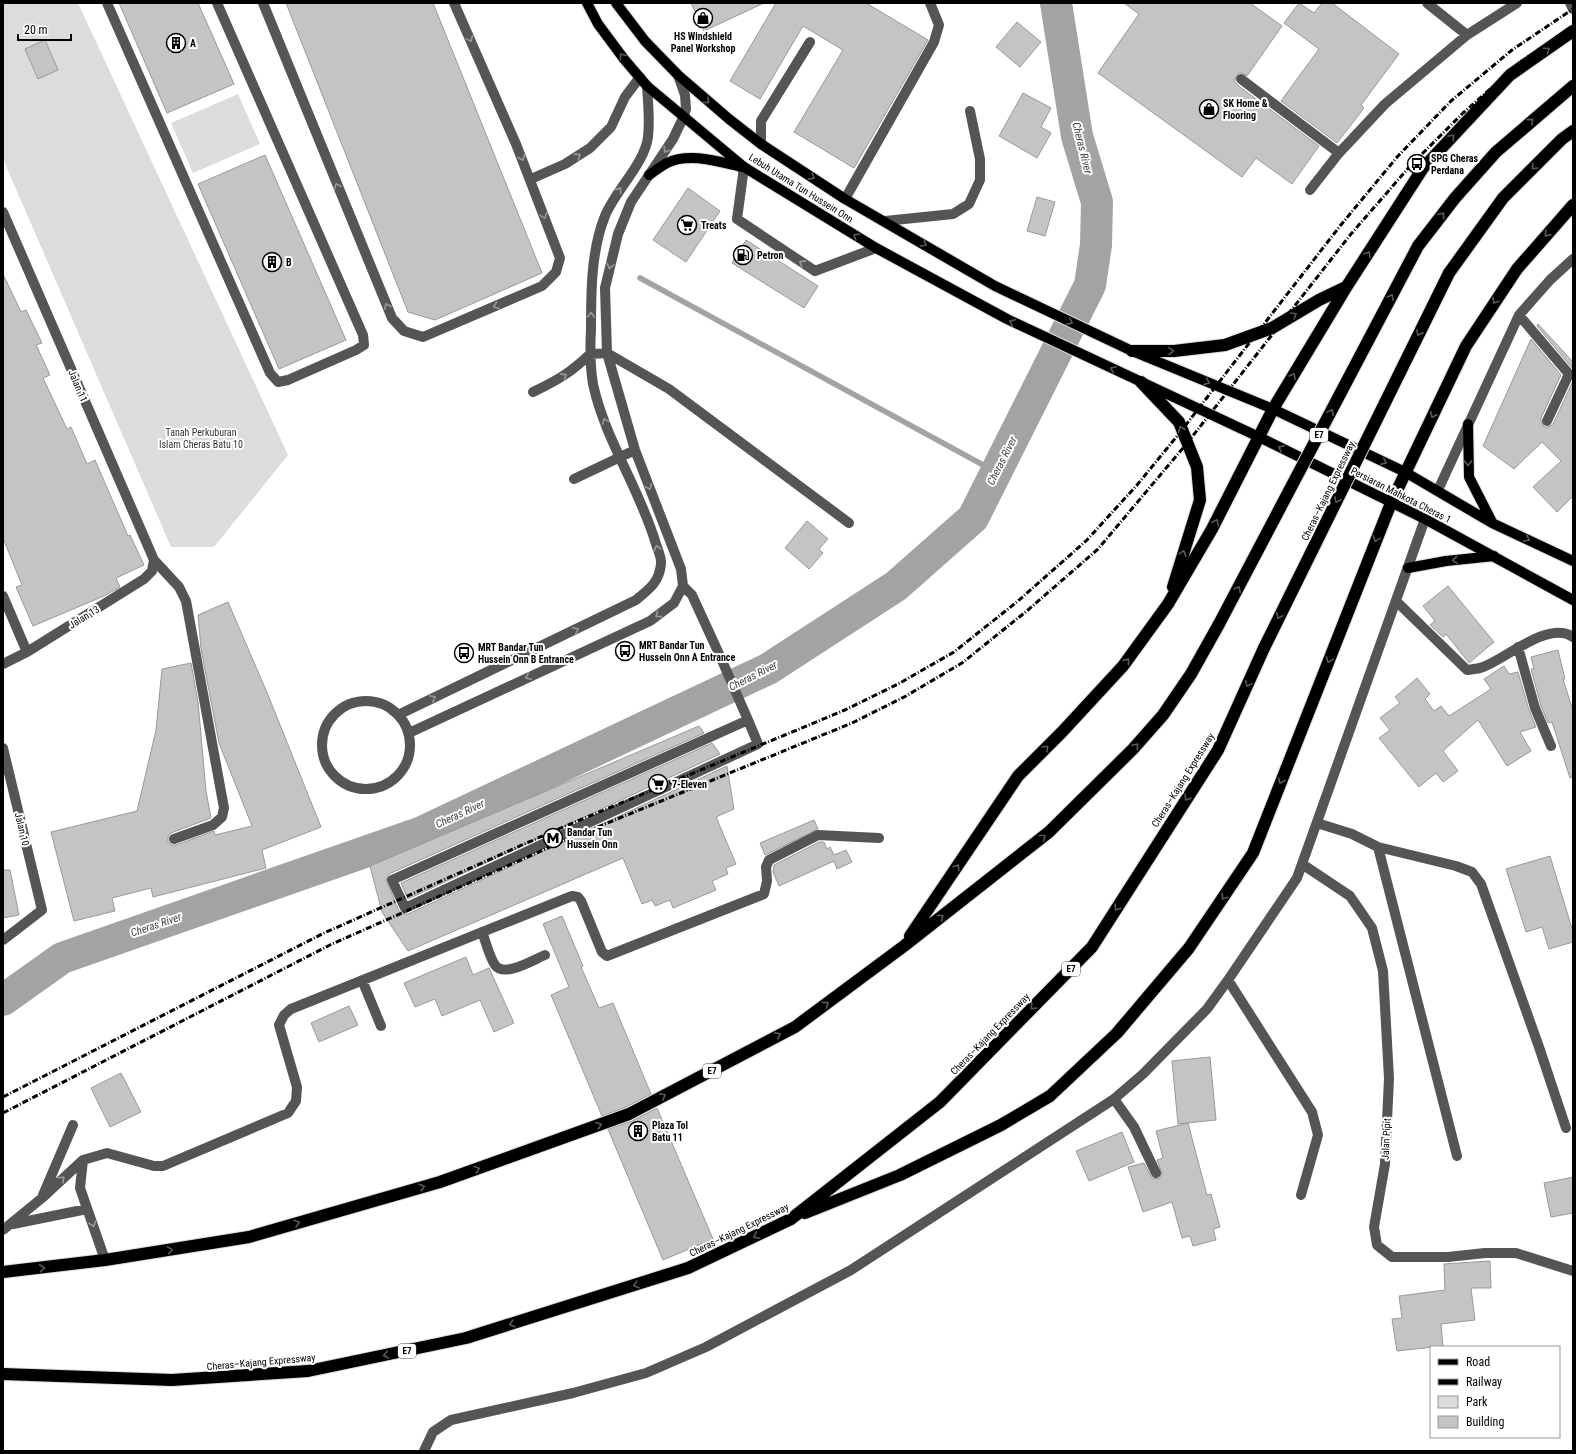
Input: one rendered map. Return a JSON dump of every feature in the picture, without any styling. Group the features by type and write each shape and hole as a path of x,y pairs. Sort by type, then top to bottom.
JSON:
{"highway":[{"path":"904,946 1018,776 1062,732 1123,666 1168,604 1212,529 1273,409 1347,286 1423,168 1510,75 1573,31"},
{"name":"E7","path":"3,1272 105,1260 249,1237 440,1182 629,1114 794,1027 904,946 1049,832 1133,749 1163,715 1191,674 1219,624 1418,246 1455,198 1496,152 1573,86"},
{"name":"Cheras–Kajang Expressway","path":"3,1374 172,1380 308,1371 466,1338 688,1268 791,1219 940,1102 1092,947 1218,750 1264,648 1449,273 1503,198 1562,139 1573,131"},
{"path":"791,1219 900,1175 1001,1124 1050,1096 1118,1033 1189,948 1253,853 1391,503 1466,346 1516,269 1573,205"},
{"path":"1132,351 1174,351 1225,345 1272,328 1318,300 1347,286"},
{"path":"1141,382 1179,422 1197,467 1200,500 1183,551 1168,604"}],"main road":[{"name":"Lebuh Utama Tun Hussein Onn","path":"587,3 598,24 624,59 647,86 744,167 876,248 1006,319 1084,356"},
{"name":"Lebuh Utama Tun Hussein Onn","path":"616,3 645,40 678,75 729,119 761,144 845,199 995,286 1090,332"},
{"path":"649,175 668,162 685,158 703,159 744,167"},
{"name":"Persiaran Mahkota Cheras 1","path":"1090,332 1132,351 1273,409 1405,472 1492,522 1573,561"},
{"name":"Persiaran Mahkota Cheras 1","path":"1084,356 1259,437 1425,519 1573,600"},
{"path":"1468,424 1469,477 1492,522"},
{"path":"1408,568 1446,561 1494,556"}],"street":[{"path":"107,3 270,373 278,382 288,380 356,350 364,345 363,335 217,3"},
{"path":"263,3 392,318 404,331 423,337 542,286 556,272 560,258 531,179 454,3"},
{"path":"845,199 934,42 939,25 930,3"},
{"path":"1427,3 1467,35"},
{"path":"1310,190 1339,154 1385,104 1467,35 1517,3"},
{"path":"1570,3 1573,9"},
{"path":"761,144 761,121 810,42"},
{"path":"409,733 650,621 674,603 683,586 681,569 635,450 607,353 605,288 618,234 631,202 673,139 684,116 686,109 685,95 678,75"},
{"path":"531,179 565,164 590,148 611,127 622,102 640,77"},
{"path":"1241,79 1339,154"},
{"path":"398,715 636,600 654,584 662,563 652,529 602,413 593,383 590,354 593,272 598,239 605,216 615,196 639,162 648,138 647,86"},
{"path":"885,221 952,214 969,204 980,180 980,159 970,111"},
{"path":"744,167 737,219 815,271 876,248"},
{"name":"Jalan 11","path":"3,212 154,560"},
{"path":"1438,490 1519,315 1550,280 1573,259"},
{"path":"1519,315 1569,374 1547,421"},
{"path":"533,392 558,380 573,370 590,354 607,353 669,389 848,523"},
{"path":"574,479 635,450"},
{"path":"424,1451 433,1432 451,1420 573,1393 646,1373 706,1347 851,1270 1114,1099 1143,1074 1207,1009 1297,878 1425,519"},
{"path":"154,560 179,586 186,601 223,800 222,817 213,826 174,839"},
{"name":"Jalan 13","path":"3,664 27,652 144,579 152,571 154,560"},
{"path":"683,586 692,595 739,697 758,744 405,908 392,880 748,720"},
{"path":"3,596 27,652"},
{"path":"1396,601 1468,670 1482,668 1518,647 1554,632 1568,633 1573,637"},
{"path":"1518,647 1535,708 1551,746"},
{"path":"367,700 381,703 393,709 402,720 409,733 410,748 406,763 398,775 386,784 372,789 357,788 343,782 332,773 324,759 322,745 324,730 330,718 341,708 353,702 367,700"},
{"name":"Jalan 10","path":"3,748 4,760 42,910 3,940"},
{"path":"1317,823 1352,834 1378,847 1456,866 1472,872 1481,884 1540,1047 1566,1128"},
{"path":"7,1227 42,1198 83,1160 107,1153 154,1166 163,1166 288,1113 296,1101 297,1087 279,1025 284,1016 291,1009 572,896 578,897 581,901 602,952 607,956 764,894 767,881 766,867 769,860 809,839 818,836 879,838"},
{"path":"1378,847 1457,1156"},
{"name":"Jalan Pipit","path":"1302,864 1350,896 1372,928 1383,971 1389,1078 1384,1164 1374,1227 1377,1245 1392,1257 1448,1257 1485,1253 1516,1253 1573,1271"},
{"path":"482,932 495,965 502,970 510,970 545,955"},
{"path":"362,980 381,1026"},
{"path":"1228,980 1312,1112 1318,1135 1301,1195"},
{"path":"1114,1099 1134,1127 1156,1173"},
{"path":"42,1198 73,1125"},
{"path":"83,1160 80,1188 105,1260"},
{"path":"7,1227 87,1209"}],"green space":[{"name":"Tanah Perkuburan Islam Cheras Batu 10","path":"3,3 78,3 288,455 214,547 171,547 3,159"},
{"path":"238,94 260,144 193,173 171,123"}],"building":[{"name":"A","path":"119,3 198,3 234,84 167,113"},
{"path":"286,3 433,3 542,273 435,320 408,312"},
{"path":"691,3 764,3 704,31"},
{"path":"776,3 866,3 928,40 854,168 794,132 843,50 803,26 760,99 730,81"},
{"name":"SK Home & Flooring","path":"1124,3 1250,3 1282,26 1247,76 1239,73 1235,79 1235,82 1319,146 1292,184 1256,158 1242,177 1098,73 1139,14"},
{"path":"1299,3 1314,13 1322,3 1332,3 1399,54 1361,105 1364,108 1337,143 1281,101 1319,49 1284,23"},
{"path":"1017,22 1041,42 1020,67 996,47"},
{"path":"45,40 58,70 38,79 25,49"},
{"path":"1023,93 1051,108 1041,127 1051,133 1037,158 999,136"},
{"name":"B","path":"265,155 346,340 279,369 198,184"},
{"name":"Treats","path":"688,188 720,211 686,262 653,240"},
{"path":"1037,197 1055,202 1045,236 1027,231"},
{"path":"746,240 818,286 804,308 732,263"},
{"path":"3,274 21,312 26,310 42,343 36,345 50,375 43,378 67,429 71,427 87,464 95,460 128,536 130,535 144,565 116,578 120,587 104,596 33,626 16,587 22,585 3,538"},
{"path":"1538,324 1573,362 1573,369 1537,326"},
{"path":"1531,339 1561,375 1541,418 1541,422 1544,427 1548,427 1553,424 1573,381 1573,496 1557,512 1533,487 1561,461 1542,442 1514,469 1483,446"},
{"path":"807,521 828,539 819,549 823,553 809,569 785,548"},
{"path":"1448,586 1494,642 1469,663 1446,634 1443,637 1430,625 1435,621 1423,606"},
{"path":"228,602 268,695 321,827 262,850 266,868 153,897 151,888 112,898 115,911 74,921 51,832 137,811 156,730 162,669 191,663 198,702 206,791 211,818 171,833 168,837 168,842 172,845 176,845 214,831 215,835 252,826 219,743 201,649 198,615"},
{"path":"1558,650 1565,679 1563,679 1573,711 1573,777 1570,778 1552,722 1548,723 1541,706 1531,669 1534,669 1531,657"},
{"path":"1504,666 1509,674 1518,672 1529,710 1536,727 1520,732 1531,751 1507,766 1478,720 1443,751 1458,771 1443,782 1436,773 1419,787 1379,738 1390,730 1380,718 1400,703 1395,697 1417,678 1430,694 1425,699 1434,711 1441,706 1449,716 1491,689 1484,679"},
{"path":"699,726 704,733 389,874 386,880 399,911 404,914 408,914 727,766 734,809 716,817 736,864 726,868 728,874 712,881 716,890 673,908 670,900 655,906 652,900 642,904 623,858 408,951 382,912 370,866"},
{"path":"712,743 720,754 408,899 401,883"},
{"path":"814,820 818,829 765,855 760,843"},
{"path":"819,842 824,842 827,849 830,847 834,855 846,850 852,862 837,869 834,861 779,886 773,872 774,865"},
{"path":"1550,856 1573,932 1573,942 1549,949 1542,927 1526,932 1506,869"},
{"path":"3,870 10,870 19,915 3,918"},
{"path":"562,916 583,966 581,967 599,1008 613,1003 651,1094 626,1107 602,1116 551,995 569,987 543,924"},
{"path":"466,957 473,975 489,968 514,1023 494,1032 480,1000 442,1016 435,999 415,1007 404,983"},
{"path":"349,1006 358,1025 319,1042 311,1023"},
{"path":"1210,1057 1216,1120 1178,1124 1172,1061"},
{"path":"121,1073 141,1112 110,1127 91,1088"},
{"path":"657,1108 713,1239 663,1260 608,1129 632,1121"},
{"path":"1188,1123 1207,1195 1211,1194 1220,1227 1213,1229 1216,1240 1193,1246 1190,1236 1182,1238 1172,1202 1143,1212 1128,1167 1144,1163 1152,1178 1159,1179 1162,1173 1157,1160 1163,1158 1156,1131"},
{"path":"1122,1132 1134,1162 1089,1181 1076,1151"},
{"path":"1573,1177 1573,1213 1551,1217 1544,1183"},
{"path":"1490,1261 1491,1288 1471,1288 1475,1320 1441,1324 1443,1346 1430,1346 1430,1347 1397,1351 1392,1319 1402,1318 1399,1296 1445,1290 1444,1264"}],"waterway":[{"name":"Cheras River","path":"3,1000 62,958 422,832 768,669 896,586 973,518 1090,285 1096,245 1097,202 1077,136 1056,3"},
{"path":"640,278 996,472"}],"railway":[{"path":"3,1097 324,933 556,830 845,710 900,683 954,652 1018,601 1087,540 1137,485 1178,435 1340,226 1398,156 1451,101 1512,50 1573,9"},
{"path":"3,1113 330,945 561,842 852,723 906,696 962,663 1028,610 1098,549 1188,442 1351,234 1411,165 1463,113 1522,61 1573,26"}],"place":[{"name":"HS Windshield Panel Workshop","path":"703,18"},
{"name":"A","path":"176,43"},
{"name":"SK Home & Flooring","path":"1209,109"},
{"name":"SPG Cheras Perdana","path":"1417,164"},
{"name":"Treats","path":"687,225"},
{"name":"Petron","path":"743,255"},
{"name":"B","path":"272,262"},
{"name":"MRT Bandar Tun Hussein Onn A Entrance","path":"625,651"},
{"name":"MRT Bandar Tun Hussein Onn B Entrance","path":"464,653"},
{"name":"7-Eleven","path":"658,784"},
{"name":"Bandar Tun Hussein Onn","path":"553,838"},
{"name":"Plaza Tol Batu 11","path":"638,1131"}]}
